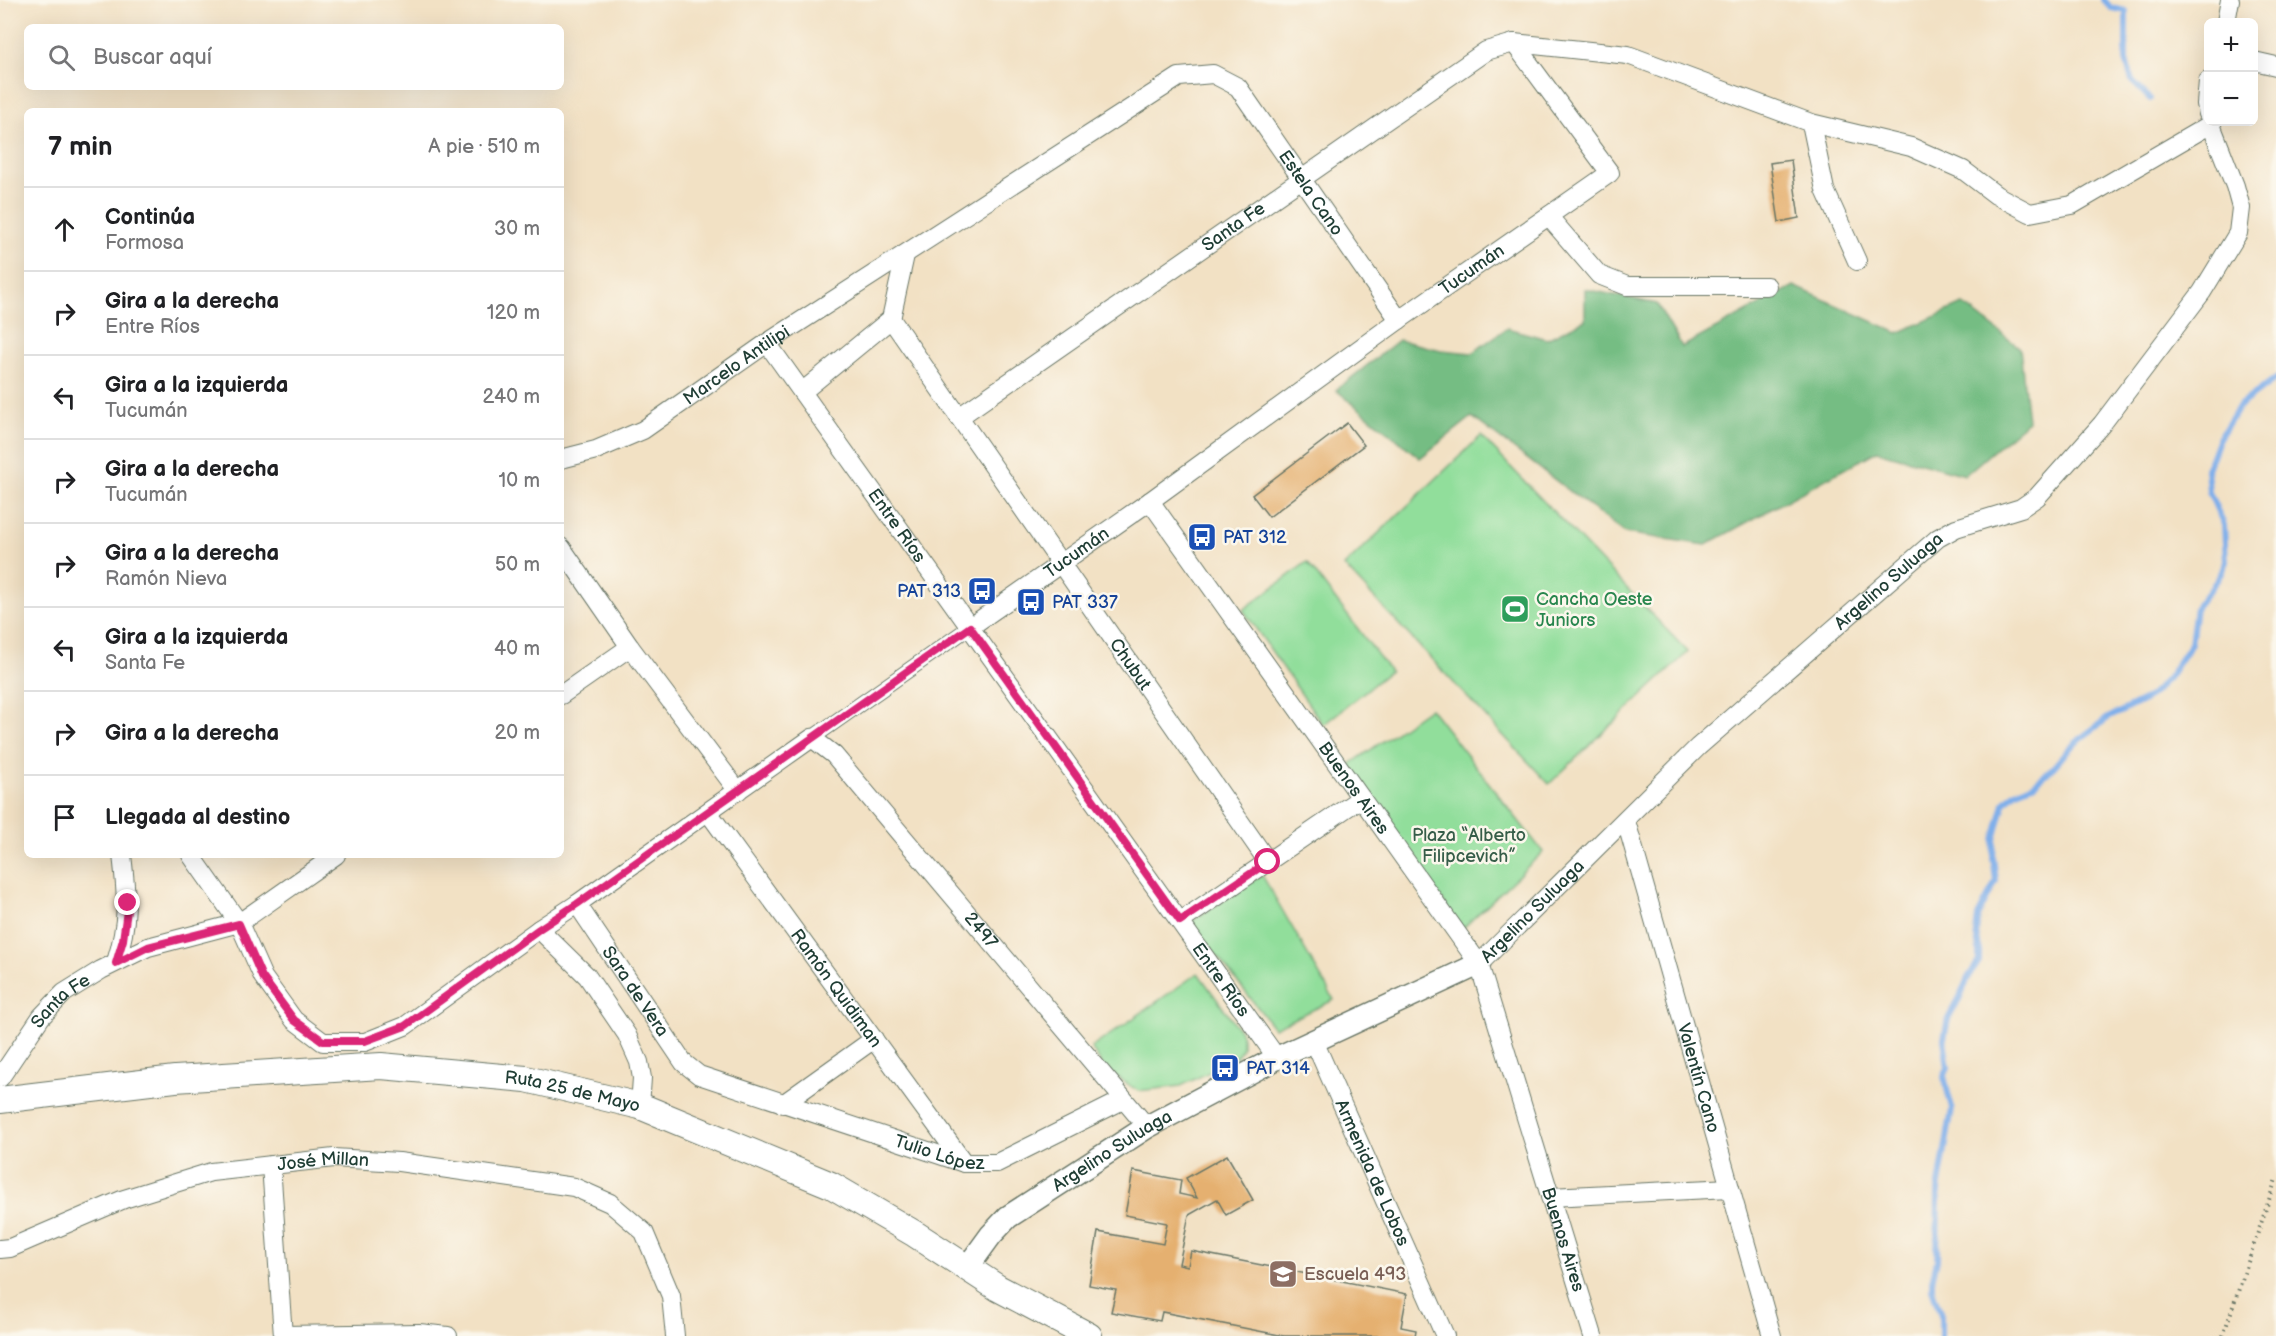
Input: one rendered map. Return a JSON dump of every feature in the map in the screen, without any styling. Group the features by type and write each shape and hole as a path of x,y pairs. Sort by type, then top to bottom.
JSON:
{"main road":[{"name":"Ruta 25 de Mayo","path":"0,1100 176,1079 381,1066 526,1079 640,1106 831,1185 915,1234 998,1288 1089,1336"}],"street":[{"path":"2227,18 2230,0"},
{"path":"1514,44 1628,55 1811,123 1911,147 1963,170 1996,195 2030,213 2072,205 2204,124"},
{"name":"Tucumán","path":"239,924 262,977 294,1020 323,1041 365,1041 405,1026 539,929 1150,501 1399,320 1549,217 1610,172 1514,44"},
{"name":"Santa Fe","path":"959,417 1486,51 1514,44"},
{"path":"2258,62 2276,66"},
{"name":"Estela Cano","path":"1213,74 1238,87 1399,320"},
{"name":"Marcelo Antilipi","path":"564,458 596,450 643,430 767,343 1179,77 1213,74"},
{"path":"1811,123 1825,190 1857,261"},
{"name":"Argelino Suluaga","path":"968,1268 991,1235 1008,1217 1148,1127 1276,1058 1479,964 1626,821 1698,747 1938,538 1956,528 2020,508 2037,497 2102,424 2202,292 2238,232 2241,208 2212,126"},
{"path":"1549,217 1599,275 1627,286 1767,286"},
{"path":"802,392 891,319 905,255"},
{"name":"Chubut","path":"891,319 1268,862"},
{"name":"Entre Ríos","path":"767,343 1276,1058"},
{"name":"Buenos Aires","path":"1150,501 1479,964 1593,1336"},
{"path":"564,551 630,647 738,791"},
{"path":"564,693 630,647"},
{"name":"2497","path":"812,738 834,755 1148,1127"},
{"path":"1180,921 1361,798"},
{"name":"Ramón Quidiman","path":"708,812 964,1163"},
{"name":"Valentín Cano","path":"1626,821 1772,1336"},
{"path":"116,963 123,940 128,903 122,858"},
{"path":"193,858 239,924"},
{"name":"Santa Fe","path":"0,1078 40,1017 64,993 148,947 239,924 332,858"},
{"name":"Sara de Vera","path":"577,904 684,1063 699,1075"},
{"path":"539,929 587,976 627,1035 639,1062 642,1078 640,1106"},
{"path":"783,1104 874,1039"},
{"name":"Armenida de Lobos","path":"1314,1041 1445,1336"},
{"name":"Tulio López","path":"699,1075 964,1163 997,1163 1123,1100"},
{"name":"José Millan","path":"0,1249 10,1248 135,1196 211,1172 334,1158 399,1162 574,1188 610,1203 644,1232 671,1296 675,1336"},
{"path":"271,1165 283,1335 419,1333 448,1336"},
{"path":"1550,1197 1730,1188"}],"path":[{"path":"2223,1336 2276,1179"}],"green space":[{"path":"1794,286 1898,333 1963,304 2020,348 2028,421 1965,475 1877,451 1706,545 1625,533 1472,417 1420,458 1336,390 1399,340 1441,350 1472,353 1507,328 1547,339 1585,320 1585,289 1657,304 1682,347"},
{"name":"Cancha Oeste Juniors","path":"1481,436 1688,652 1549,784 1344,566"},
{"path":"1307,562 1390,671 1323,725 1243,610"},
{"name":"Plaza “Alberto Filipcevich”","path":"1430,708 1543,852 1462,929 1349,765"},
{"path":"1262,875 1334,1000 1274,1028 1190,922"},
{"path":"1198,973 1242,1034 1242,1048 1234,1060 1181,1086 1138,1091 1104,1068 1091,1048"}],"building":[{"path":"1791,160 1799,218 1779,222 1770,163"},
{"path":"1347,423 1364,445 1269,517 1252,495"},
{"path":"1227,1155 1253,1200 1226,1215 1217,1199 1189,1215 1179,1264 1188,1266 1191,1251 1407,1294 1401,1327 1416,1330 1415,1336 1284,1336 1162,1312 1160,1321 1111,1312 1116,1290 1089,1285 1098,1232 1163,1244 1167,1223 1125,1215 1133,1171 1181,1180 1179,1194 1197,1198 1186,1178"}],"waterway":[{"path":"2104,0 2111,8 2126,11 2126,60 2132,81 2150,99"},
{"path":"1941,1336 1941,1315 1932,1289 1932,1280 1937,1260 1938,1190 1952,1109 1944,1077 1948,1068 1944,1039 1948,1019 1979,961 1976,933 1978,916 1996,881 1993,857 1994,840 2004,803 2015,792 2033,785 2051,770 2069,749 2108,718 2148,698 2168,678 2191,643 2196,607 2218,579 2226,562 2224,525 2209,492 2207,469 2218,440 2240,405 2276,378"}],"place":[{"name":"PAT 312","path":"1202,537"},
{"name":"PAT 313","path":"982,591"},
{"name":"PAT 337","path":"1031,602"},
{"name":"Cancha Oeste Juniors","path":"1515,609"},
{"name":"PAT 314","path":"1225,1068"},
{"name":"Escuela 493","path":"1283,1274"}],"route":[{"path":"128,903 123,940 116,963 148,947 239,924 262,977 294,1020 323,1041 365,1041 405,1026 539,929 970,627 1180,921 1268,862"}]}
